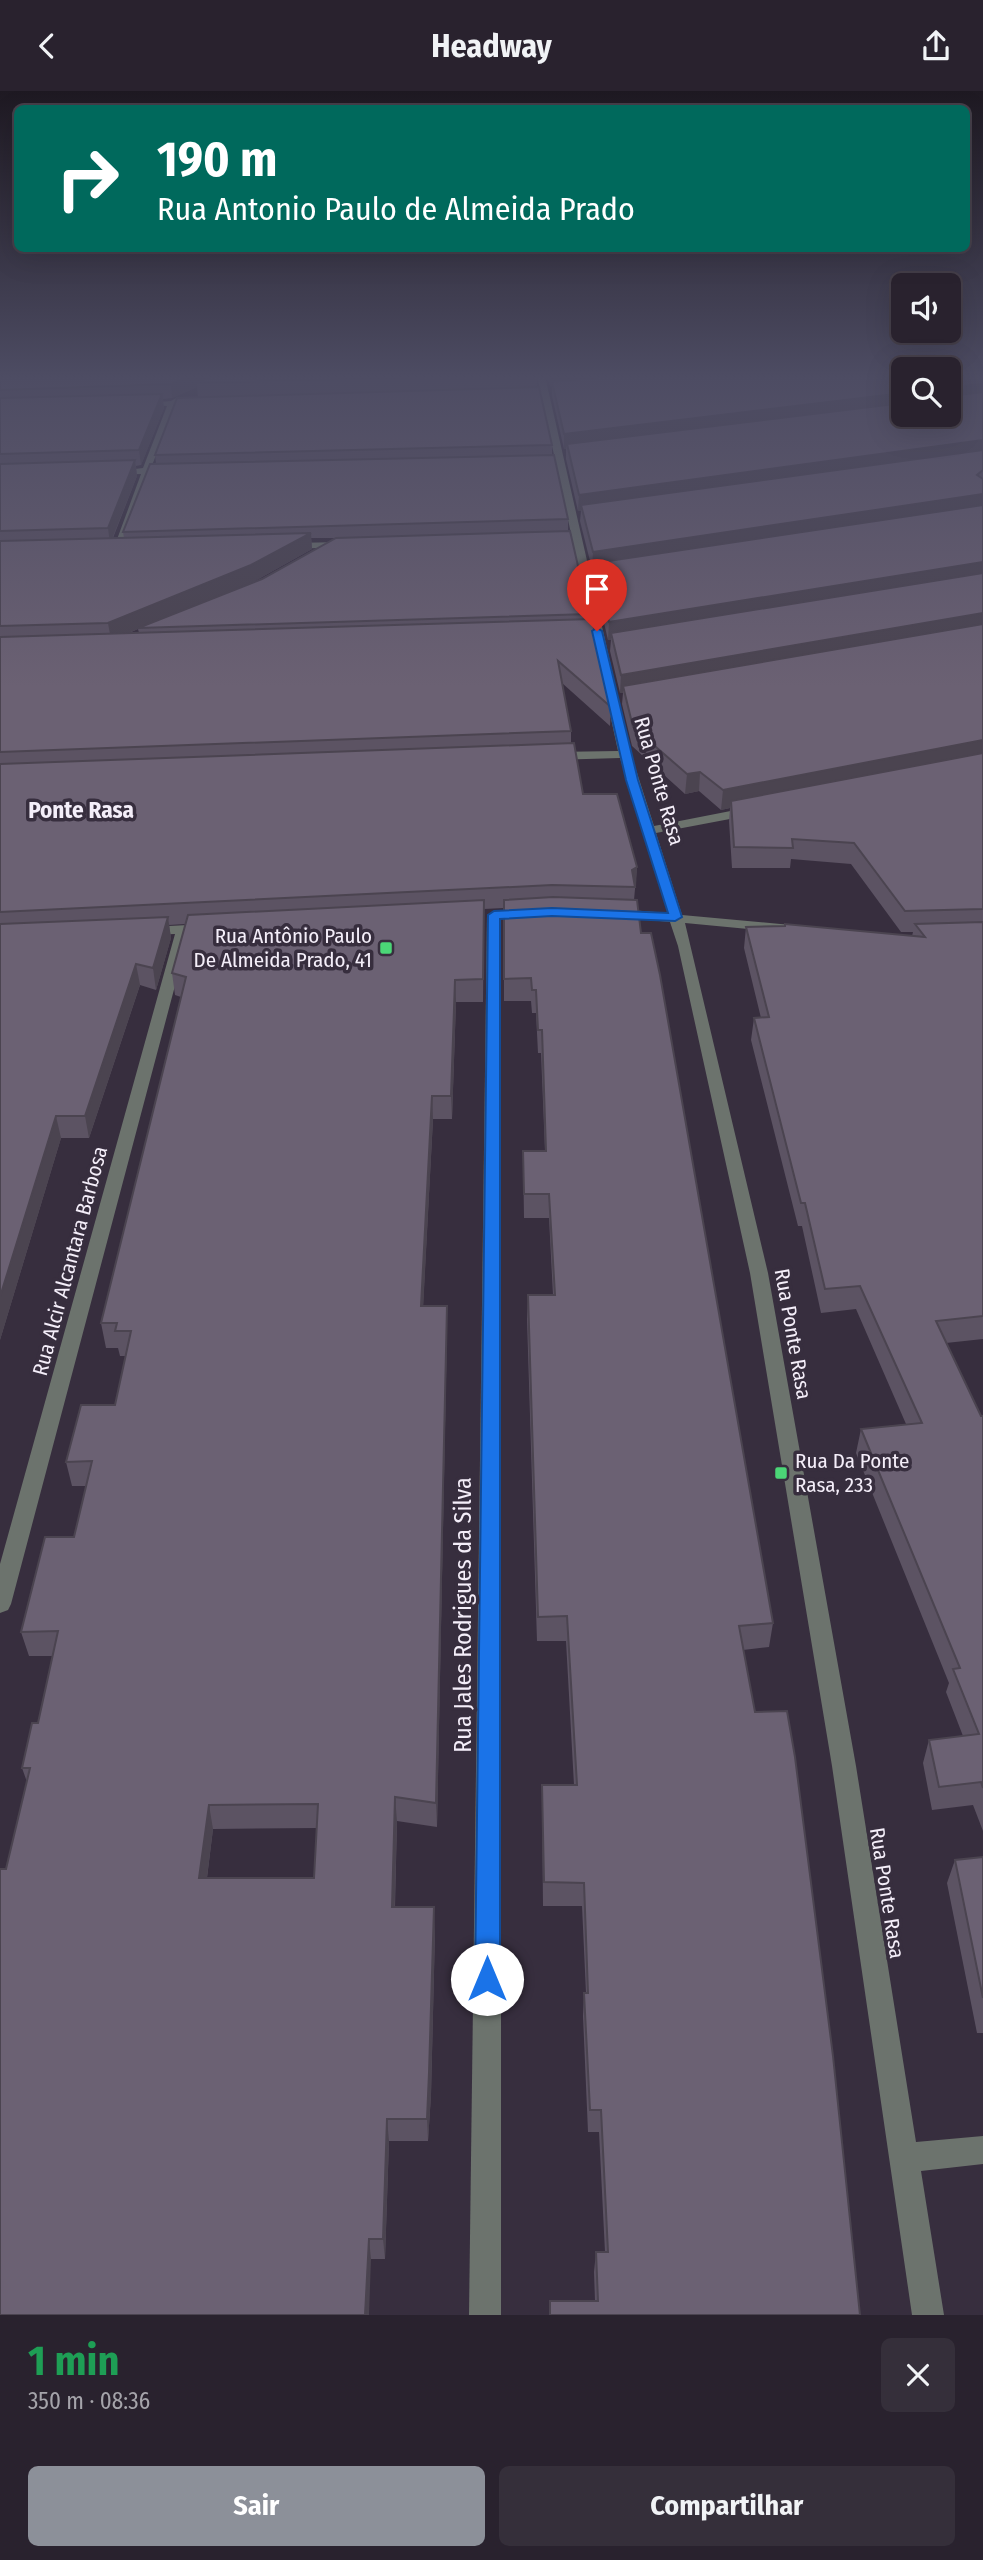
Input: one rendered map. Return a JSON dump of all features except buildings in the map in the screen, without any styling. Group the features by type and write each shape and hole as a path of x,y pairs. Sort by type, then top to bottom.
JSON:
{"street":[{"path":"115,551 143,480"},
{"name":"Rua Ponte Rasa","path":"567,480 579,516 569,537 592,575 599,638 620,699 625,754 675,917 759,1273 844,1766 928,2315"},
{"path":"280,547 359,544"},
{"path":"311,558 332,545"},
{"path":"102,551 129,551"},
{"path":"542,757 625,754"},
{"path":"648,831 769,807"},
{"path":"601,913 675,917 813,931"},
{"name":"Rua Jales Rodrigues da Silva","path":"485,2315 493,915"},
{"path":"131,932 224,927"},
{"name":"Rua Alcir Alcantara Barbosa","path":"0,1604 183,929"},
{"path":"905,2158 983,2150"}],"place":[{"name":"Rua Antônio Paulo De Almeida Prado, 41","path":"386,948"},
{"name":"Rua Da Ponte Rasa, 233","path":"781,1473"}],"district":[{"name":"Ponte Rasa","path":"81,810"}],"route":[{"path":"487,1979 494,915 552,912 675,917 632,780 597,631"}]}
